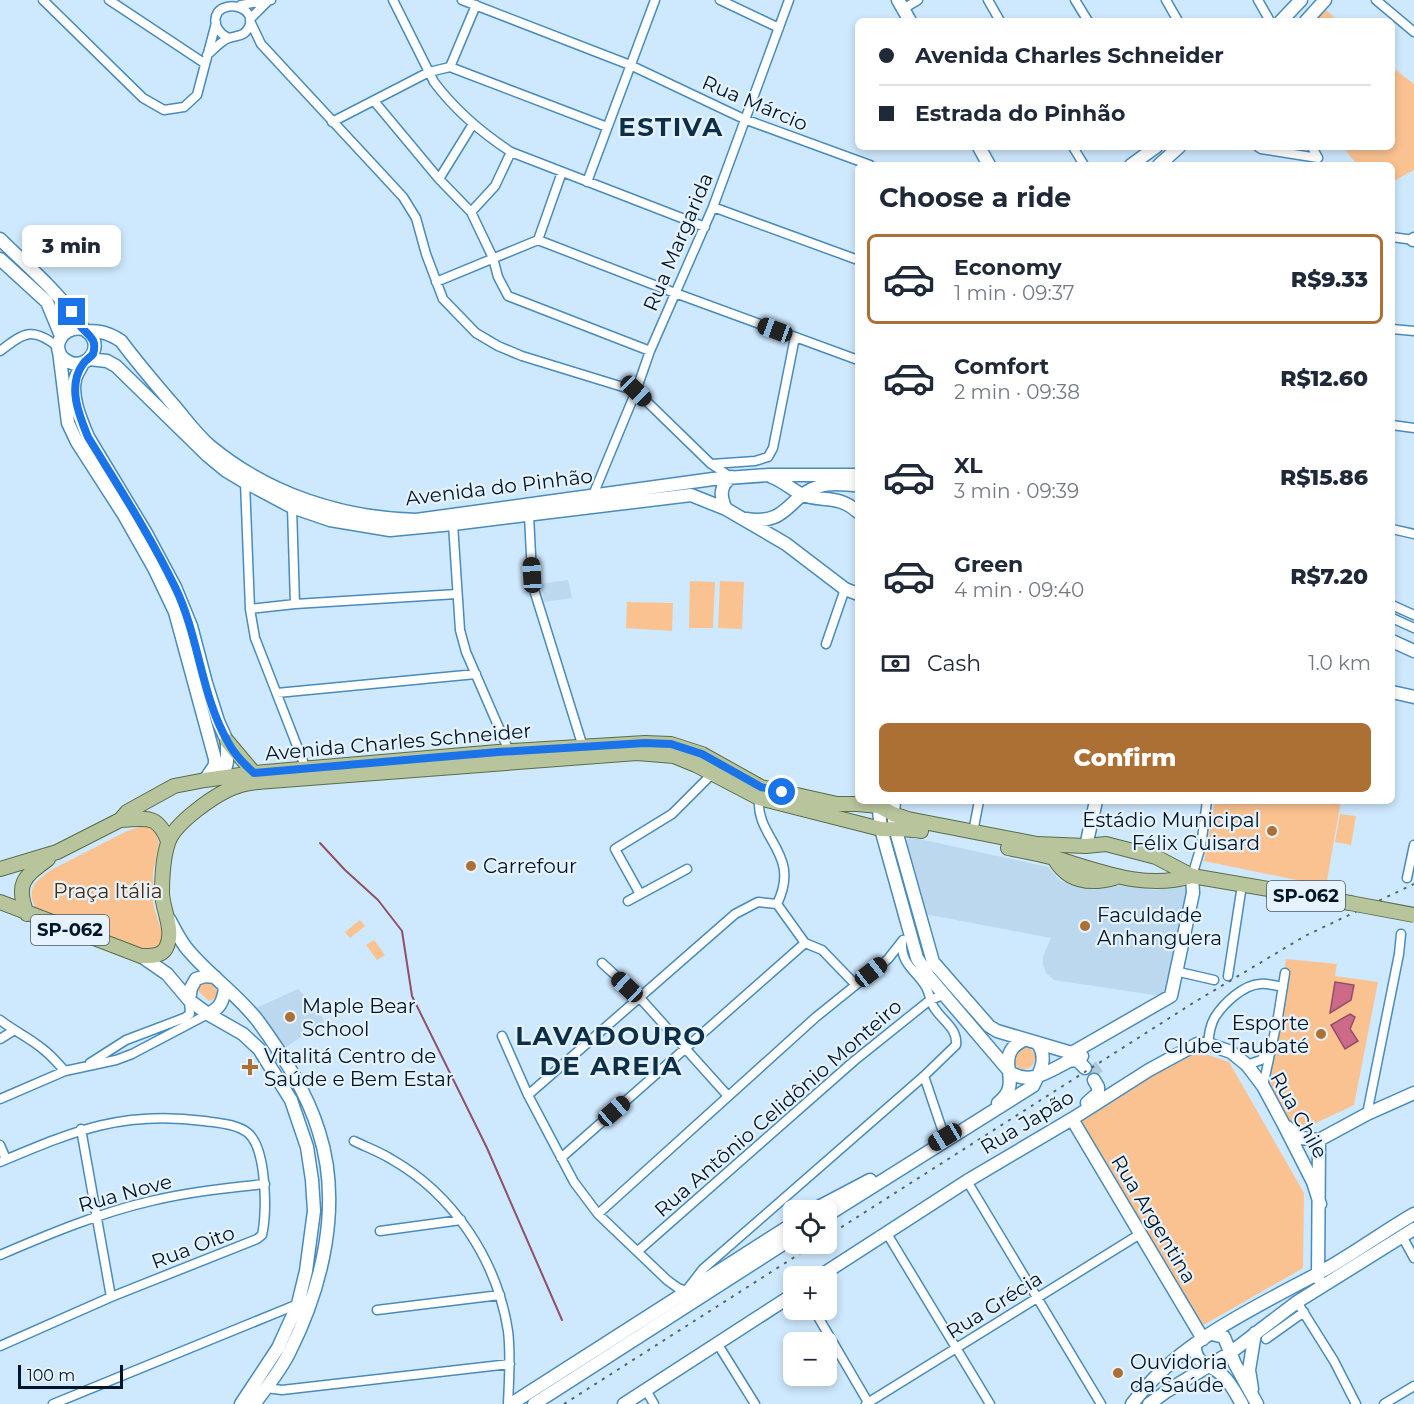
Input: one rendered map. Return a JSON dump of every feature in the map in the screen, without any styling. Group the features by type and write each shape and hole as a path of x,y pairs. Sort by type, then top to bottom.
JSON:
{"main road":[{"path":"227,741 254,773"},
{"name":"Avenida Charles Schneider","path":"0,868 57,852 120,820 127,812 174,786 254,773 509,751 645,743 671,744 702,754 761,787 837,804 855,803"},
{"name":"Avenida Charles Schneider","path":"168,841 190,816 223,792 240,785 637,753 674,756 759,798 881,829 896,831 907,828 1054,858 1118,878 1165,882 1192,876"},
{"path":"190,816 223,777"},
{"path":"856,822 854,813 868,804"},
{"name":"Avenida Charles Schneider","path":"875,804 973,832 1037,844 1086,846 1106,844 1146,854 1192,876 1414,915"},
{"name":"SP-062","path":"120,820 146,818 154,821 164,830 168,841"},
{"path":"141,956 160,955 166,950 169,938 168,918 162,896 168,841"},
{"path":"1086,846 1088,859 1094,870"},
{"name":"SP-062","path":"27,914 21,890 23,880 57,852"},
{"path":"1138,881 1147,873 1146,854"},
{"name":"SP-062","path":"1054,858 1065,873 1072,877 1094,881 1118,878"},
{"name":"SP-062","path":"0,902 141,956"}],"street":[{"path":"43,0 135,91 164,110 184,108 192,102 196,95 220,5 269,1"},
{"path":"109,0 205,59"},
{"path":"393,0 429,72 443,94 473,124 512,152 705,227"},
{"name":"Rua Márcio","path":"462,0 630,65 744,119 862,162"},
{"path":"587,182 655,0"},
{"path":"720,0 779,28"},
{"name":"Rua Margarida","path":"592,495 636,391 650,351 713,207 789,0"},
{"path":"908,18 900,4 918,0"},
{"path":"988,0 998,18"},
{"path":"1075,0 1086,18"},
{"path":"1166,0 1176,18"},
{"path":"1258,0 1268,18"},
{"path":"1284,18 1301,0"},
{"path":"1308,18 1325,0"},
{"path":"1376,0 1414,32"},
{"path":"205,59 232,38 244,34 250,20 269,1"},
{"path":"241,5 248,12 261,44 403,197 416,218 435,282 443,299 476,333 522,356 636,391 711,464 732,477 855,475"},
{"path":"450,67 476,5"},
{"path":"216,23 220,32 232,38 261,44"},
{"path":"332,122 429,72 450,67 607,127"},
{"path":"374,101 439,179 471,213 508,296 650,351"},
{"path":"439,179 473,124"},
{"path":"1135,162 1152,150"},
{"path":"1267,150 1318,159 1314,150"},
{"path":"471,213 495,186 512,152"},
{"path":"538,240 562,172"},
{"path":"713,207 855,259"},
{"path":"1395,237 1414,240"},
{"path":"0,239 72,312 94,342 94,348 75,380 81,419 88,437 146,533 175,587 191,626 206,683 227,741 227,762 223,777"},
{"path":"435,282 538,240 675,294 855,359"},
{"path":"0,259 47,302 66,361 72,363 107,361 116,366 207,455 245,482 292,507 330,520 390,530 529,515 683,494 698,496 726,509 786,544 845,589 855,593"},
{"path":"85,330 71,329 59,345 69,423 77,442 124,515 154,568 175,612 215,759 215,765 205,780"},
{"path":"1395,329 1414,331"},
{"name":"Avenida do Pinhão","path":"85,330 111,334 121,341 194,429 215,449 278,490 315,504 380,518 416,520 732,477"},
{"path":"0,351 21,336 38,335 59,345"},
{"path":"711,464 768,457 773,448 795,337"},
{"path":"1395,425 1414,428"},
{"path":"726,509 722,502 722,487 732,477"},
{"path":"775,478 803,495 834,499 846,503 855,510"},
{"path":"775,478 789,495 788,504 782,514"},
{"path":"245,482 250,609 255,638 306,769"},
{"path":"739,518 766,520 775,518 803,495 826,484 855,485"},
{"path":"292,507 295,604"},
{"path":"529,515 532,575 583,747"},
{"path":"453,524 460,630 466,652 509,751"},
{"path":"1395,531 1414,534"},
{"path":"826,644 845,589"},
{"path":"250,609 457,594"},
{"path":"1395,606 1414,615"},
{"path":"1395,619 1414,628"},
{"path":"1395,642 1414,651"},
{"path":"277,693 476,674"},
{"path":"1395,693 1414,697"},
{"path":"205,725 212,726 218,721"},
{"path":"640,894 615,849 672,814 712,774"},
{"path":"759,798 760,814 785,866 782,892 777,904"},
{"path":"870,804 881,829 908,929 922,967 943,995 1010,1072 1021,1078 1029,1079 1071,1060 1088,1066 1081,1055 1024,1040 989,1026 936,967 922,928 896,831 893,808"},
{"path":"973,832 978,804"},
{"path":"1086,846 1095,804"},
{"path":"1070,1053 1170,998 1192,893 1192,876 1201,846 1207,804"},
{"path":"1407,878 1414,845"},
{"path":"628,901 687,869"},
{"path":"1228,976 1242,885"},
{"path":"901,899 908,904 915,901"},
{"path":"528,1095 735,914 758,902 777,904 805,943 822,950 855,984"},
{"path":"168,918 187,949 256,1018 275,1045 308,1102 319,1130 327,1177 329,1223 318,1279 289,1353 256,1404"},
{"path":"598,1214 855,984 888,959 902,942 908,929 914,926 922,928"},
{"path":"1367,1114 1401,934"},
{"path":"534,1404 674,1306 703,1269 924,1076 956,1045 956,1034 934,1008 927,987 904,961 902,942"},
{"path":"561,1158 805,943"},
{"path":"141,956 167,974 189,1000 243,1034 259,1049 291,1100 307,1147 314,1211 306,1271 298,1304 279,1348 241,1404"},
{"path":"888,959 904,961"},
{"path":"602,963 640,998 728,1096"},
{"path":"1175,971 1214,980"},
{"path":"1263,1086 1285,973"},
{"path":"88,1065 126,1040 190,1014 191,988 196,979 205,976 215,977"},
{"path":"1209,1044 1209,1030 1215,1016 1233,998 1249,986 1261,983 1283,987"},
{"path":"0,1099 64,1071 116,1060 132,1054 218,1008 225,988"},
{"name":"Rua Antônio Celidônio Monteiro","path":"638,1251 854,1061 930,1000 943,995"},
{"path":"0,1020 13,1031 46,1051 64,1071"},
{"path":"0,1039 13,1031"},
{"path":"502,1036 528,1095 574,1182 598,1214 667,1280 686,1291"},
{"path":"832,1200 946,1139 994,1106 1008,1093 1011,1081 1009,1058 1011,1050 1024,1040"},
{"path":"837,1209 1033,1086 1042,1069 1043,1058 1038,1044"},
{"name":"Rua Japão","path":"835,1266 967,1181 1149,1070 1197,1044 1209,1044"},
{"name":"Rua Chile","path":"1209,1044 1231,1052 1247,1065 1263,1086 1313,1182 1320,1204"},
{"path":"1247,1065 1261,1060 1270,1049"},
{"path":"46,1051 53,1076"},
{"path":"1047,1132 1095,1098 1098,1093 1096,1078 1110,1086 1117,1085 1149,1070"},
{"path":"924,1076 946,1139"},
{"path":"1284,1125 1301,1138 1319,1140 1367,1114 1414,1093"},
{"name":"Rua Oito","path":"0,1346 111,1297 257,1239 262,1235 264,1226 265,1184 256,1144 249,1133 235,1126 195,1120 124,1119 81,1129 2,1160"},
{"name":"Rua Argentina","path":"1072,1119 1203,1340"},
{"path":"81,1129 111,1297"},
{"name":"Rua Chile","path":"1319,1140 1319,1273"},
{"path":"354,1141 391,1158 420,1178 447,1203 487,1262 500,1295 508,1331 510,1404"},
{"path":"0,1145 2,1160"},
{"path":"967,1181 1101,1404"},
{"name":"Rua Nove","path":"0,1255 96,1217 149,1201 183,1194 265,1184"},
{"path":"1132,1404 1165,1368 1203,1340 1261,1303 1319,1273 1414,1214"},
{"path":"380,1231 461,1221"},
{"path":"1149,1404 1166,1398 1230,1353 1260,1336 1301,1304 1414,1229"},
{"path":"686,1291 783,1230"},
{"path":"886,1232 990,1404"},
{"name":"Rua Grécia","path":"868,1403 1140,1234"},
{"path":"1402,1236 1414,1258"},
{"path":"510,1404 783,1243"},
{"path":"1301,1304 1315,1284 1319,1273"},
{"path":"667,1280 674,1306"},
{"path":"377,1310 500,1295"},
{"path":"624,1404 783,1301"},
{"path":"53,1404 298,1304"},
{"path":"1301,1304 1356,1404"},
{"path":"820,1320 868,1403"},
{"path":"1256,1401 1249,1370 1260,1336"},
{"path":"1203,1340 1224,1337 1256,1401"},
{"path":"1203,1340 1196,1357 1201,1363 1221,1374 1242,1404"},
{"path":"717,1343 754,1404"},
{"path":"266,1388 282,1390 510,1364"},
{"path":"1384,1404 1414,1386"},
{"path":"646,1390 654,1404"},
{"path":"80,1393 81,1404"}],"shaded area":[{"path":"568,580 572,598 544,602 541,584"},
{"name":"Faculdade Anhanguera","path":"910,837 1048,867 1060,881 1084,884 1093,890 1119,883 1154,890 1185,888 1187,896 1168,997 1054,980 1046,973 1043,965 1043,957 1051,938 925,914 903,844"},
{"path":"1335,982 1354,985 1351,1000 1330,1013"},
{"name":"Maple Bear School","path":"298,989 324,1021 282,1050 254,1009"},
{"path":"1350,1014 1355,1017 1350,1029 1358,1041 1345,1049 1331,1025"}],"green space":[{"path":"1325,9 1335,18 1315,18"},
{"path":"1395,69 1414,84 1414,170 1395,180 1395,162 1355,162 1345,150 1395,150"},
{"path":"690,581 715,582 713,628 689,628"},
{"path":"720,581 744,582 742,629 718,628"},
{"path":"627,602 673,603 672,631 626,628"},
{"name":"Estádio Municipal Félix Guisard","path":"1214,804 1340,804 1326,886 1204,861"},
{"path":"1340,814 1356,816 1351,845 1335,842"},
{"name":"Praça Itália","path":"143,826 154,831 159,842 153,872 153,904 162,933 162,942 158,948 150,954 36,909 32,896 33,886 45,874 127,831"},
{"path":"360,920 365,926 350,938 345,932"},
{"path":"374,940 385,955 377,960 366,945"},
{"name":"Esporte Clube Taubaté","path":"1286,959 1337,964 1335,976 1378,982 1354,1105 1297,1132 1267,1086"},
{"path":"209,981 219,993 216,998 209,1001 197,990 201,983"},
{"path":"1020,1047 1028,1047 1035,1054 1035,1062 1028,1069 1020,1069 1013,1062 1013,1054"},
{"path":"1199,1052 1229,1062 1304,1193 1303,1268 1200,1327 1078,1122 1186,1053"}],"waterway":[{"path":"320,843 378,900 402,931 412,996 487,1148 562,1320"}],"tunnel":[{"path":"1091,1065 1099,1076"}],"railway":[{"path":"837,1230 1193,1003 1305,936 1414,884"},
{"path":"564,1404 799,1254"}],"place":[{"name":"Estádio Municipal Félix Guisard","path":"1272,831"},
{"name":"Carrefour","path":"471,866"},
{"name":"Faculdade Anhanguera","path":"1085,926"},
{"name":"Maple Bear School","path":"290,1017"},
{"name":"Esporte Clube Taubaté","path":"1321,1034"},
{"name":"Vitalitá Centro de Saúde e Bem Estar","path":"250,1067"},
{"name":"Ouvidoria da Saúde","path":"1118,1373"}],"district":[{"name":"ESTIVA","path":"671,127"},
{"name":"LAVADOURO DE AREIA","path":"611,1051"}],"route":[{"path":"72,312 83,329 92,336 94,342 93,354 83,363 75,380 76,398 88,437 146,533 175,587 191,626 218,721 236,754 254,773 498,752 645,743 671,744 702,754 761,787 782,792"}]}
